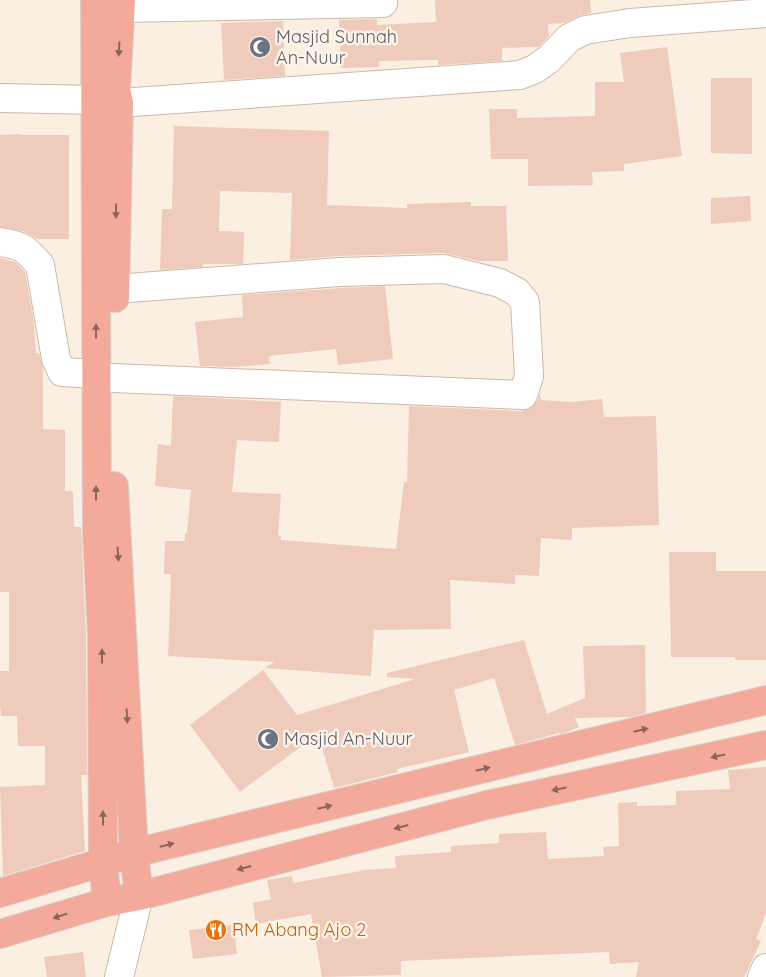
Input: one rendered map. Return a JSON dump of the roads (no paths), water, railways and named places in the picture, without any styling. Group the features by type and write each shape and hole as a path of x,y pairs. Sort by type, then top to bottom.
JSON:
{"highway":[{"path":"95,0 108,101 115,289 104,376 115,508 134,853 139,896"},
{"path":"107,902 103,862 102,635 96,534 104,376 108,101 116,89 121,4"},
{"path":"0,893 134,853 766,700"},
{"path":"0,934 107,902 139,896 487,804 766,746"}],"street":[{"path":"121,4 383,3"},
{"path":"0,98 108,101 520,76 535,69 549,59 569,38 585,30 630,23 766,14"},
{"path":"0,242 17,244 40,265 56,359 62,372 104,376 523,395 529,376 525,302 517,292 500,283 444,270 340,272 115,289"},
{"path":"122,966 139,896"},
{"path":"107,902 122,966"},
{"path":"762,977 766,968"}],"place":[{"name":"Masjid Sunnah An-Nuur","path":"260,47"},
{"name":"Masjid An-Nuur","path":"268,739"},
{"name":"RM Abang Ajo 2","path":"216,930"}]}
